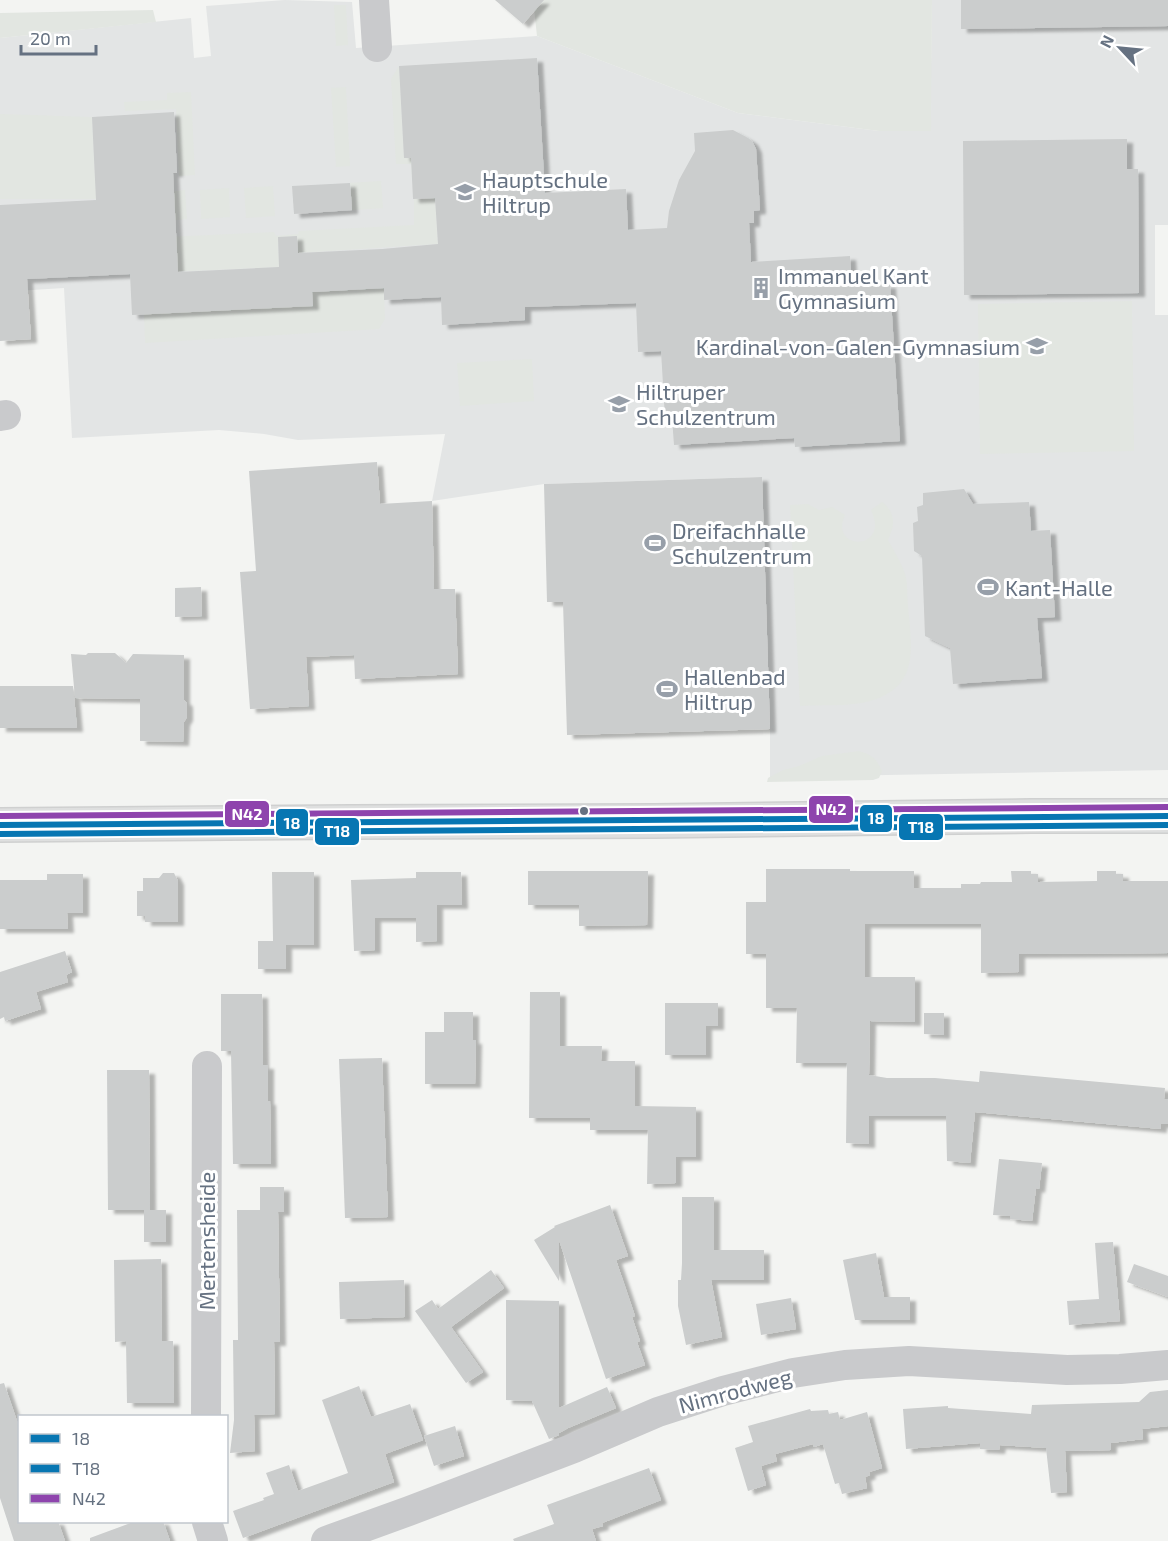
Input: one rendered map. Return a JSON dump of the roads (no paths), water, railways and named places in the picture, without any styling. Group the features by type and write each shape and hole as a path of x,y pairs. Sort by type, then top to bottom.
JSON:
{"main road":[{"path":"0,825 1168,816"}],"street":[{"path":"374,0 377,47"},
{"name":"Mertensheide","path":"206,1415 207,1066"},
{"name":"Nimrodweg","path":"326,1541 574,1448 658,1412 723,1391 793,1373 845,1365 909,1360 1067,1370 1168,1365"},
{"path":"208,1523 213,1541"}],"place":[{"name":"Hauptschule Hiltrup","path":"465,192"},
{"name":"Immanuel Kant Gymnasium","path":"761,288"},
{"name":"Kardinal-von-Galen-Gymnasium","path":"1037,346"},
{"name":"Hiltruper Schulzentrum","path":"619,404"},
{"name":"Dreifachhalle Schulzentrum","path":"655,543"},
{"name":"Kant-Halle","path":"988,587"},
{"name":"Hallenbad Hiltrup","path":"667,689"}]}
